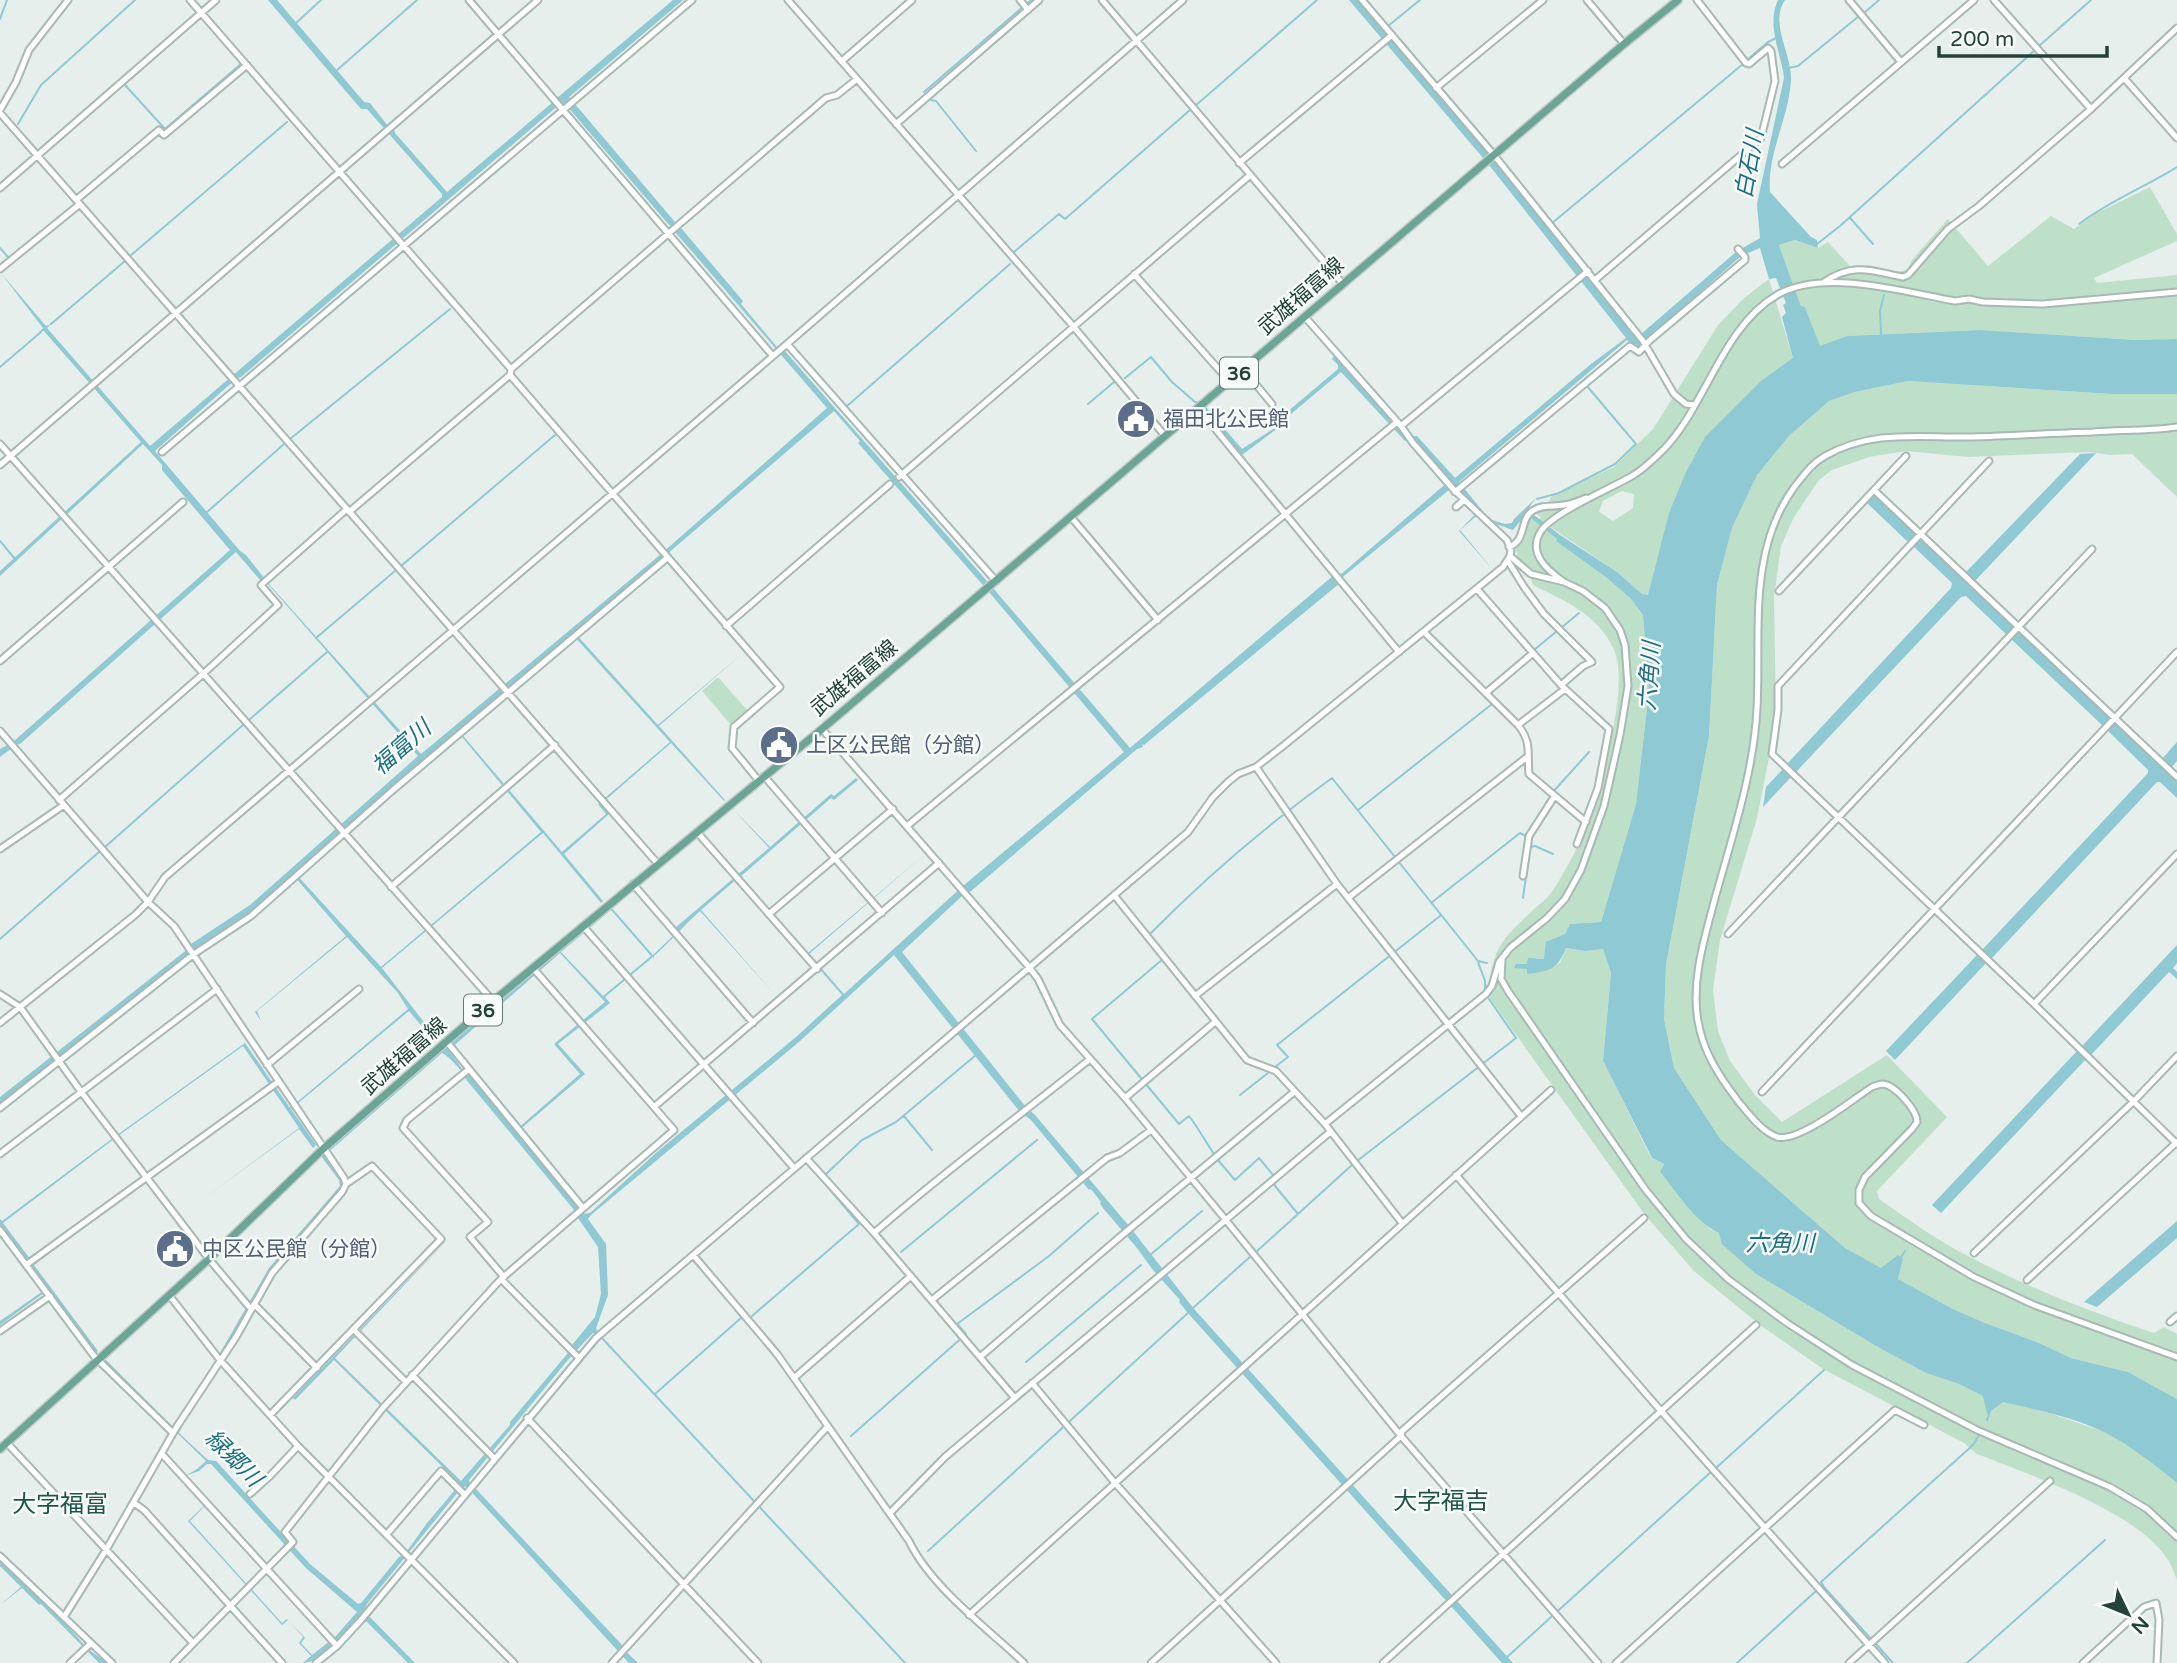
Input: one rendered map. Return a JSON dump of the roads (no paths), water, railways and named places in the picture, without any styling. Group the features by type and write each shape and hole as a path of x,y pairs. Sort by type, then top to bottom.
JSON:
{"main road":[{"name":"武雄福富線","path":"0,1449 325,1151 449,1045 493,1000 535,971 633,884 822,729 1623,44 1678,0"}],"street":[{"path":"68,0 29,50 0,112 658,864"},
{"path":"190,0 780,687 734,727 732,748 803,820 883,914"},
{"path":"0,188 216,0"},
{"path":"469,0 779,350 900,476 994,582"},
{"path":"0,465 538,0"},
{"path":"163,452 234,382 399,241 561,106 575,100 692,0"},
{"path":"788,0 1073,326 1165,436"},
{"path":"842,61 912,0"},
{"path":"896,124 1024,5 1039,0"},
{"path":"1102,0 1342,284"},
{"path":"0,1023 148,902 165,877 1183,0"},
{"path":"1362,0 1494,155 1644,341 1674,394 1686,404 1694,404"},
{"path":"1437,88 1543,0"},
{"path":"1587,0 1623,44"},
{"path":"1595,280 1761,138 1775,81 1774,65 1768,48 1749,64 1745,62 1697,0"},
{"path":"1849,0 1901,62"},
{"path":"1782,164 1974,0"},
{"path":"1994,0 2091,109"},
{"path":"1325,1124 1486,994 1492,986 1499,962 1510,948 1547,918 1574,885 1604,806 1625,710 1628,663 1620,630 1613,618 1595,600 1555,575 1537,555 1537,540 1541,531 1552,520 1633,475 1657,456 1677,432 1735,338 1755,314 1776,296 1798,287 1824,282 1851,270 1869,268 1903,277 1909,275 1948,229 1979,206 2091,109 2177,28"},
{"path":"1239,163 1392,36"},
{"path":"0,269 159,130 164,135 247,65"},
{"path":"2124,78 2177,138"},
{"path":"59,800 278,605 261,586 266,581 826,98 837,95 857,79"},
{"path":"900,476 1249,176"},
{"path":"1644,341 1649,341 1745,260 1738,249"},
{"path":"907,826 1587,272"},
{"path":"1134,274 1229,381"},
{"path":"1824,282 1850,283 1955,301 1969,299 2043,304 2177,292"},
{"path":"1305,317 1445,481 1500,533 1509,547 1509,558 1524,587 1558,629 1592,662 1583,666 1563,687 1518,725"},
{"path":"1455,491 1630,346 1639,352 1644,341"},
{"path":"1243,369 1272,404"},
{"path":"1198,408 1399,652"},
{"path":"2177,426 1970,437 1886,436 1848,446 1826,456 1803,476 1780,512 1769,538 1763,566 1757,624 1757,711 1753,743 1740,806 1707,928 1696,993 1697,1020 1704,1048 1716,1072 1747,1111 1767,1132 1776,1137 1791,1137 1806,1130 1872,1087 1881,1084 1892,1088 1914,1110 1917,1122 1912,1129 1861,1184 1859,1203 1871,1216 1974,1277 2034,1305 2177,1357"},
{"path":"0,444 493,1000"},
{"path":"1779,591 1906,456"},
{"path":"1989,461 1778,686 1778,710 1772,754 2177,1143 2027,1280"},
{"path":"726,626 890,484"},
{"path":"1874,490 2019,626 2110,722 2177,777"},
{"path":"1509,547 1522,537 1529,514 1541,507 1563,505 1595,495"},
{"path":"1456,507 1464,500"},
{"path":"0,661 183,502"},
{"path":"1071,517 1158,620"},
{"path":"1728,934 2092,549"},
{"path":"0,1108 192,951 251,916 296,876 341,830 667,558"},
{"path":"1509,558 1531,574 1564,582"},
{"path":"316,1663 361,1620 408,1555 466,1490 491,1455 527,1418 577,1356 1188,832 1213,797 1228,782 1238,774 1256,767 1477,589 1509,558"},
{"path":"1477,589 1563,687 1609,729 1598,788 1577,844"},
{"path":"1424,632 1518,725 1529,743 1526,759 1529,774 1586,822"},
{"path":"1485,690 1532,652"},
{"path":"1762,1092 2177,652"},
{"path":"822,729 1029,967 1038,979 1060,1025 1125,1098 1401,1436 1598,1663"},
{"path":"0,732 148,902 174,926 267,1065 274,1084 294,1106 346,1184"},
{"path":"391,887 555,745"},
{"path":"1348,898 1526,759"},
{"path":"1256,767 1337,884 1521,1116"},
{"path":"1523,876 1529,836 1552,794"},
{"path":"0,849 64,805"},
{"path":"771,913 893,809"},
{"path":"697,832 818,967"},
{"path":"2034,1004 2177,854"},
{"path":"654,1107 883,914 939,863"},
{"path":"633,884 752,1023"},
{"path":"1195,996 1337,884"},
{"path":"1114,895 1247,1060 1276,1071 1325,1124 1402,1223"},
{"path":"585,929 794,1168"},
{"path":"1502,959 1504,985 1645,1189 1686,1239 1728,1279 1787,1323 1852,1365 1977,1430 2110,1487 2147,1509 2177,1537"},
{"path":"174,1663 293,1542 285,1532 383,1407 502,1278 674,1130 535,971"},
{"path":"0,1154 217,989"},
{"path":"267,1065 359,989"},
{"path":"0,994 20,1007 209,1259 251,1306 317,1368"},
{"path":"1125,1098 1215,1022"},
{"path":"449,1045 466,1072 580,1210"},
{"path":"1974,1253 2134,1101 2177,1056"},
{"path":"874,1233 970,1152 1090,1059"},
{"path":"466,1072 408,1120 403,1128 488,1222 470,1237 502,1278 577,1356"},
{"path":"26,1265 274,1084"},
{"path":"969,1615 1551,1090"},
{"path":"980,1357 1294,1092"},
{"path":"932,1300 1107,1158 1120,1153 1151,1130"},
{"path":"890,1513 945,1457 1014,1397 1330,1132"},
{"path":"806,1157 1014,1397"},
{"path":"64,1617 134,1503 174,1431 272,1273 346,1184 372,1166 441,1239 357,1332 270,1415"},
{"path":"1456,1175 1765,1529 1872,1642 1885,1663"},
{"path":"1152,1663 1401,1436 1402,1431 1644,1218"},
{"path":"0,1230 98,1359 174,1431"},
{"path":"694,1256 777,1354 890,1513 916,1555 969,1615 1024,1663"},
{"path":"794,1378 911,1276"},
{"path":"0,1331 47,1292"},
{"path":"169,1295 220,1360 298,1446 514,1663"},
{"path":"2170,1322 2177,1316"},
{"path":"1383,1663 1756,1325"},
{"path":"357,1332 406,1382"},
{"path":"412,1375 491,1455"},
{"path":"1032,1383 1115,1483 1276,1663"},
{"path":"1616,1663 1895,1410 1924,1425"},
{"path":"527,1418 758,1663"},
{"path":"612,1663 828,1426"},
{"path":"7,1443 193,1643"},
{"path":"250,1494 298,1446"},
{"path":"162,1454 335,1643"},
{"path":"387,1534 441,1471 454,1485 466,1490"},
{"path":"1849,1663 2050,1481"},
{"path":"134,1503 150,1517 282,1663"},
{"path":"0,1556 64,1617 88,1646 112,1663"},
{"path":"2083,1663 2144,1607 2155,1603 2159,1620 2157,1663"},
{"path":"70,1663 88,1646"}],"water":[{"name":"六角川","path":"268,0 277,0 364,102 370,103 391,130 394,129 447,192 553,102 555,104 559,101 557,98 673,0 683,0 569,97 743,301 741,304 777,347 784,350 1130,748 1334,575 1339,576 1450,480 1414,439 1405,441 1341,372 1279,424 1278,428 1242,455 1203,410 1206,407 1242,449 1273,429 1276,426 1274,423 1338,369 1332,359 1334,356 1404,436 1417,436 1455,478 1626,338 1489,165 1349,0 1358,0 1495,161 1638,339 1736,252 1760,238 1757,204 1784,78 1773,19 1778,0 1785,0 1779,19 1791,80 1772,163 1770,192 1811,237 1817,240 1818,248 1795,240 1779,245 1801,306 1805,307 1820,346 1847,336 1980,330 2135,340 2177,339 2177,394 2112,394 1908,381 1855,392 1829,401 1789,436 1757,475 1732,528 1717,585 1709,736 1666,965 1664,1019 1674,1068 1721,1140 1845,1248 1881,1268 1898,1255 1903,1259 1898,1279 1953,1309 2071,1358 2128,1372 2177,1399 2177,1483 2125,1444 2081,1423 2003,1402 1987,1414 1983,1396 1959,1384 1926,1373 1756,1274 1722,1244 1719,1233 1694,1214 1660,1172 1664,1164 1652,1158 1603,1061 1611,973 1603,949 1585,951 1566,948 1556,965 1542,972 1527,974 1527,969 1514,968 1516,964 1527,964 1528,958 1544,959 1546,942 1565,934 1570,924 1601,922 1636,804 1649,691 1643,615 1631,599 1607,578 1556,541 1557,539 1526,514 1513,530 1490,522 1480,513 1460,530 1493,570 1459,531 1479,510 1455,485 1339,580 1340,583 1142,744 1143,747 1137,749 970,892 963,895 902,952 1025,1106 1129,1226 1194,1309 1513,1663 1502,1663 1187,1312 1103,1208 1091,1189 1089,1190 1031,1120 1020,1112 894,955 800,1041 591,1215 588,1219 606,1244 608,1295 596,1328 598,1332 593,1333 572,1355 469,1480 470,1485 638,1663 629,1663 466,1486 458,1492 364,1611 415,1663 408,1663 361,1616 326,1652 310,1662 303,1663 311,1656 299,1643 303,1637 289,1621 305,1638 301,1643 312,1655 335,1637 357,1612 306,1568 211,1464 185,1476 206,1461 103,1361 105,1359 177,1431 186,1418 179,1433 208,1460 216,1461 310,1564 358,1604 361,1603 399,1557 405,1554 460,1484 334,1360 295,1400 293,1398 448,1239 335,1358 461,1481 510,1425 595,1317 601,1294 598,1247 578,1218 580,1215 576,1210 457,1066 442,1053 325,1155 343,1182 339,1192 271,1270 222,1354 220,1367 187,1416 218,1366 220,1353 269,1268 340,1186 339,1180 321,1156 323,1153 611,907 653,955 674,935 675,928 769,848 733,809 770,847 831,794 834,796 856,778 858,780 834,800 831,798 740,877 808,953 924,855 809,954 844,994 964,885 1124,752 858,443 860,441 834,411 575,633 658,725 743,653 659,726 725,800 671,743 601,804 609,814 564,854 603,901 601,903 543,833 382,968 437,1039 435,1042 409,1011 291,1109 316,1145 313,1148 299,1129 203,1199 299,1128 243,1046 118,1136 3,1223 34,1264 139,1186 34,1265 98,1351 96,1353 48,1290 0,1325 0,1321 46,1289 30,1267 31,1264 0,1225 0,1219 2,1221 117,1135 245,1043 290,1108 408,1009 398,993 347,937 257,1011 261,1021 255,1012 346,936 293,875 250,913 196,950 190,951 191,953 0,1105 0,1097 191,944 250,905 418,756 268,584 261,581 236,552 20,744 0,757 0,749 13,742 230,550 143,444 0,576 0,571 141,442 44,331 39,332 43,328 0,272 46,326 51,324 47,328 150,446 442,197 367,109 361,109","holes":["561,103 566,105 670,226 672,225 676,233 827,408 661,554 421,754 155,451","1760,248 1769,279 1776,278 1786,303 1783,305 1786,313 1782,317 1793,358 1761,381 1705,437 1686,472 1669,513 1648,595 1642,594 1617,572 1529,511 1536,498 1512,523 1505,524 1489,519 1459,482 1627,340 1636,349 1645,338 1646,340 1741,256","573,635 670,742 598,804 606,814 562,852 459,731","457,731 541,832 381,967 295,873","739,877 842,995 796,1037 657,1152 590,1213 582,1214 517,1132 585,1074 558,1044 610,1003 605,997 653,957 654,959 700,911 776,996 701,910","611,910 651,956 603,996 561,952","560,953 605,1002 554,1044 580,1074 516,1130 462,1069 449,1050"]},
{"path":"2096,453 1975,581 1971,578 1967,582 2015,627 2015,634 2019,631 2110,718 2108,722 2111,725 2114,722 2161,766 2165,762 2162,759 2177,742 2177,761 2171,768 2167,764 2163,769 2177,782 2177,798 2157,782 1991,959 1986,956 1983,960 1986,963 1895,1060 1886,1051 1977,955 1981,958 1985,954 1982,950 2148,770 2107,730 2109,727 2106,724 2103,726 2011,639 2014,636 2011,633 2007,635 1966,596 1961,597 1796,772 1792,769 1788,774 1791,777 1763,807 1766,787 1783,769 1786,772 1790,768 1787,764 1951,588 1952,583 1913,546 1915,542 1911,539 1908,542 1867,503 1875,494 1916,534 1913,537 1917,541 1920,538 1966,580 1970,576 1966,572 2080,454"},
{"path":"2177,945 2177,963 2173,968 2177,972 2177,979 2169,972 2091,1055 2087,1051 2083,1056 2086,1059 1941,1213 1932,1205 2077,1051 2081,1054 2085,1050 2082,1046"},
{"path":"2177,1221 2177,1238 2097,1307 2084,1302"},
{"path":"195,1495 206,1505 190,1521 282,1623 287,1619 282,1625 188,1521 205,1505"},
{"path":"0,1562 59,1617 88,1649 107,1663 99,1663 22,1588 0,1605 21,1587 0,1566"}],"waterway":[{"path":"0,19 7,0"},
{"path":"18,124 41,85 135,0"},
{"path":"296,23 321,0"},
{"path":"336,71 417,0"},
{"path":"924,92 1031,0"},
{"path":"1195,106 1317,0"},
{"path":"1388,26 1420,0"},
{"path":"1864,13 1879,0"},
{"path":"2039,46 2091,0"},
{"path":"1788,68 1798,66 1859,16"},
{"path":"1747,60 1776,38"},
{"path":"1817,244 2035,50"},
{"path":"125,85 165,129 241,64"},
{"path":"1551,224 1743,64"},
{"path":"931,100 936,101 976,151"},
{"path":"1014,252 1059,214 1065,219 1190,110"},
{"path":"130,256 287,122"},
{"path":"2079,224 2102,208 2177,167"},
{"path":"1850,218 1873,244"},
{"path":"0,248 8,257"},
{"path":"51,324 125,261"},
{"path":"847,406 1010,264"},
{"path":"1881,335 1880,311 1884,295"},
{"path":"290,439 450,309"},
{"path":"0,367 41,332"},
{"path":"1125,378 1151,357 1172,382 1197,402"},
{"path":"1088,404 1114,382"},
{"path":"1537,499 1559,493 1615,464 1636,444 1587,386"},
{"path":"401,566 555,435"},
{"path":"206,513 284,444"},
{"path":"0,541 15,559"},
{"path":"316,638 395,571"},
{"path":"1561,628 1579,613"},
{"path":"1534,650 1557,631"},
{"path":"249,720 327,652"},
{"path":"1485,689 1519,662"},
{"path":"1358,810 1492,704 1480,692"},
{"path":"105,847 243,725"},
{"path":"1525,744 1525,756"},
{"path":"1552,793 1589,752"},
{"path":"1151,937 1149,935 1215,872 1260,833 1332,778 1395,857"},
{"path":"1530,778 1552,797"},
{"path":"1431,903 1520,833 1526,836"},
{"path":"1531,847 1535,846 1553,854"},
{"path":"1523,898 1530,848"},
{"path":"0,939 99,852"},
{"path":"1398,861 1478,961 1487,963"},
{"path":"1275,1067 1288,1057 1277,1045 1440,916"},
{"path":"1163,959 1092,1019 1179,1124 1189,1116 1214,1154"},
{"path":"1478,962 1485,981 1485,992"},
{"path":"1357,1161 1516,1038 1489,999"},
{"path":"825,1175 862,1140 896,1122 976,1055"},
{"path":"1240,1095 1268,1073"},
{"path":"904,1116 932,1150"},
{"path":"901,1252 1037,1140"},
{"path":"1217,1159 1235,1180 1259,1158 1273,1175"},
{"path":"1256,1252 1353,1164"},
{"path":"752,1316 859,1224 821,1179"},
{"path":"1274,1181 1275,1186 1298,1214"},
{"path":"1149,1256 1202,1211"},
{"path":"851,1436 966,1334 957,1324 1049,1256 1098,1213"},
{"path":"1900,1259 1905,1251"},
{"path":"1193,1308 1252,1255"},
{"path":"1026,1362 1141,1265"},
{"path":"928,1551 1189,1312"},
{"path":"655,1394 741,1318"},
{"path":"600,1336 905,1663"},
{"path":"1716,1468 1824,1370"},
{"path":"1987,1420 1990,1411"},
{"path":"1820,1587 1823,1585 1821,1582 1973,1445 1979,1435"},
{"path":"1506,1658 1712,1471"},
{"path":"1967,1663 2105,1540"},
{"path":"1823,1586 1871,1639"},
{"path":"1737,1663 1816,1591"},
{"path":"1875,1643 1893,1663"}],"place":[{"name":"福田北公民館","path":"1136,419"},
{"name":"上区公民館（分館）","path":"779,745"},
{"name":"中区公民館（分館）","path":"175,1249"}],"district":[{"name":"大字福吉","path":"1441,1501"},
{"name":"大字福富","path":"60,1504"}],"water label":[{"name":"白石川","path":"1749,164"},
{"name":"福富川","path":"401,747"},
{"name":"緑郷川","path":"234,1458"}]}
